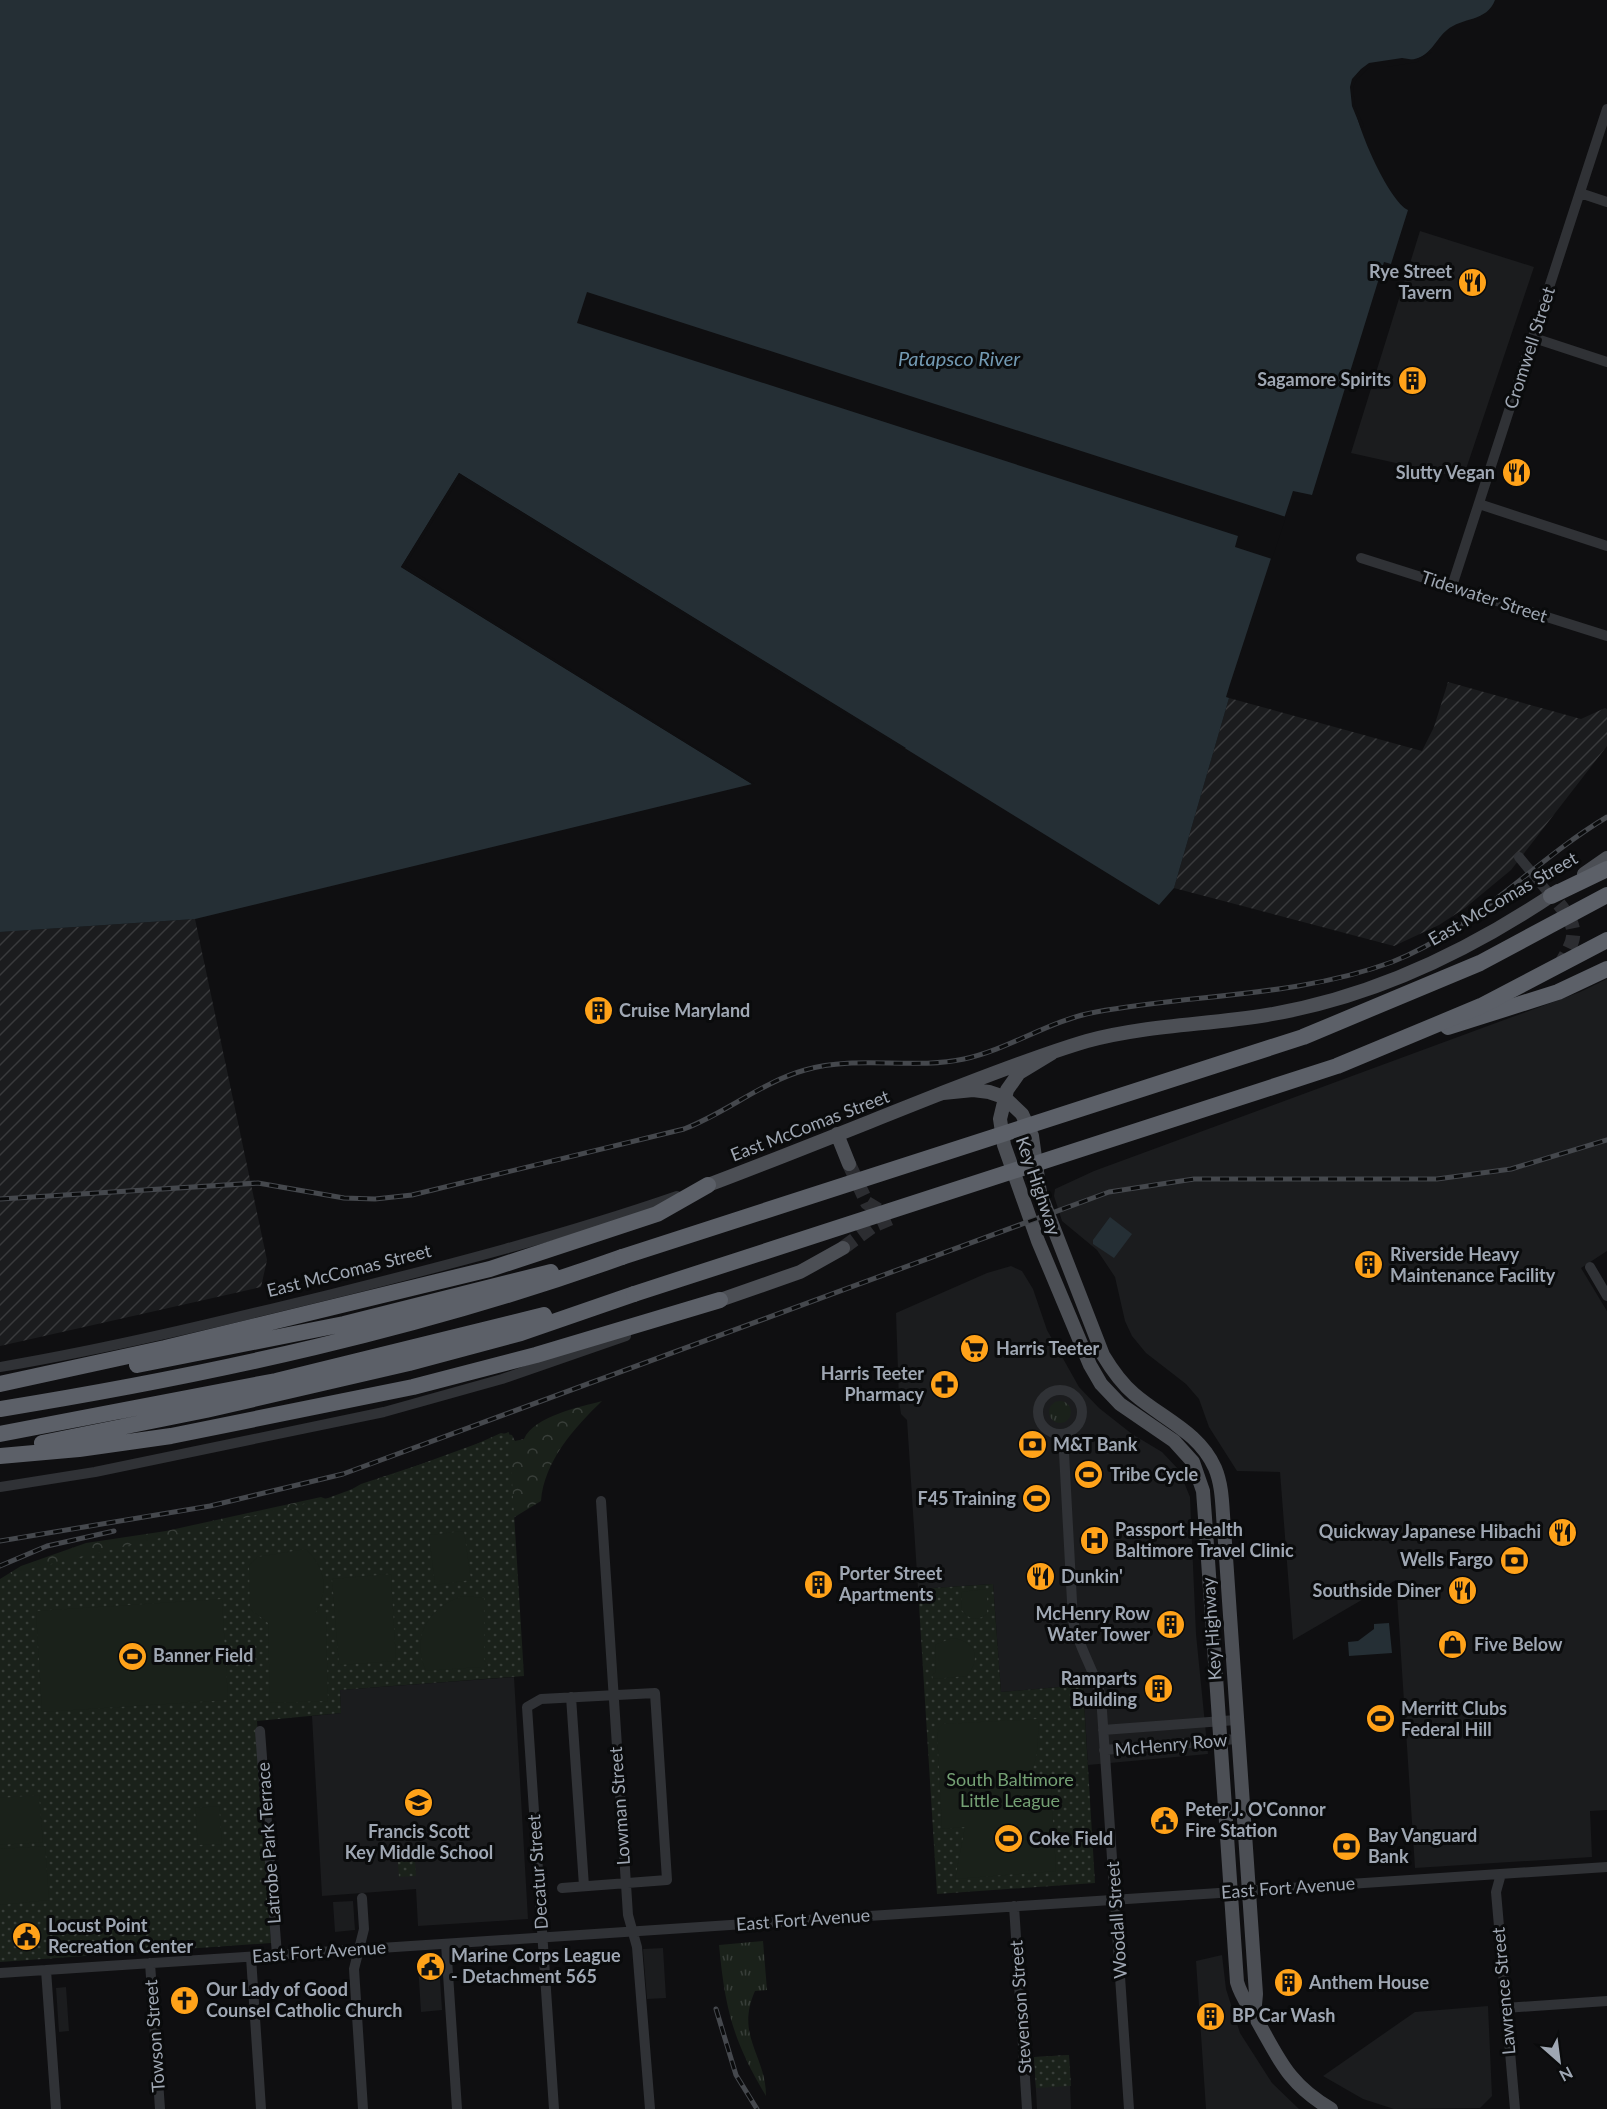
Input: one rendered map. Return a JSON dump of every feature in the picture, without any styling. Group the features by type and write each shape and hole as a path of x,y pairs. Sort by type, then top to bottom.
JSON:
{"highway":[{"path":"1555,900 1607,869"},
{"path":"0,1409 166,1379 307,1348 535,1288 622,1257 1304,1037 1480,963 1607,895"},
{"path":"0,1451 206,1410 345,1379 521,1333 634,1294 1301,1080 1454,1018 1607,940"},
{"path":"1448,1027 1564,989 1607,969"},
{"path":"0,1384 165,1348 490,1269 657,1214 708,1185"},
{"path":"0,1389 291,1335 622,1257"},
{"path":"0,1434 276,1381 634,1294"},
{"path":"0,1456 80,1449 171,1436 402,1390 536,1355 720,1300"}],"main road":[{"name":"East McComas Street","path":"708,1185 1007,1067 1052,1053 1117,1034 1261,1016 1335,1000 1393,979 1443,957 1555,900 1607,858"},
{"name":"Key Highway","path":"1052,1053 1019,1073 1004,1097 1000,1126 1004,1145 1038,1241 1084,1354 1109,1393 1184,1449 1200,1476 1206,1531 1235,1971 1242,1998 1254,2015 1274,2055 1289,2075 1318,2102 1330,2109"},
{"path":"943,1093 973,1090 1004,1097"},
{"name":"Key Highway","path":"1004,1097 1017,1108 1029,1129 1040,1193 1103,1355 1118,1378 1136,1396 1185,1430 1202,1446 1216,1470 1221,1496 1256,1994 1254,2015"},
{"path":"837,1134 849,1164"},
{"path":"720,1300 800,1272 843,1248"}],"street":[{"name":"Cromwell Street","path":"1452,586 1607,108"},
{"path":"1580,193 1607,202"},
{"path":"1534,338 1607,363"},
{"path":"1479,504 1607,546"},
{"name":"Tidewater Street","path":"1360,558 1606,635"},
{"path":"1519,857 1555,900"},
{"name":"East McComas Street","path":"0,1367 208,1325 456,1263 577,1229 708,1185"},
{"path":"1590,1268 1607,1296"},
{"path":"0,1487 164,1458 425,1402 551,1362 674,1319 720,1300"},
{"path":"1059,1389 1072,1393 1083,1408 1078,1426 1063,1434 1045,1428 1038,1411 1042,1399 1059,1389"},
{"name":"Woodall Street","path":"1063,1434 1073,1620 1077,1640 1098,1685 1103,1730 1129,2109"},
{"name":"Lowman Street","path":"601,1501 628,1915 637,1947 650,2109"},
{"path":"562,1888 667,1880 655,1693 571,1697 584,1886"},
{"name":"Decatur Street","path":"554,2109 527,1707 541,1700 571,1697"},
{"name":"McHenry Row","path":"1103,1730 1236,1720"},
{"name":"Latrobe Park Terrace","path":"260,1731 277,1955"},
{"name":"McHenry Row","path":"1104,1750 1237,1739"},
{"name":"East Fort Avenue","path":"0,1973 1607,1867"},
{"name":"Lawrence Street","path":"1500,1874 1496,1892 1515,2109"},
{"path":"363,1898 364,1929 357,1949 354,1969 363,2109"},
{"name":"Stevenson Street","path":"1014,1906 1027,2109"},
{"path":"446,1944 457,2109"},
{"path":"251,1957 261,2109"},
{"name":"Towson Street","path":"150,1963 160,2109"},
{"path":"46,1970 56,2109"},
{"path":"1505,2008 1607,2001"}],"shaded area":[{"path":"1420,231 1534,267 1463,478 1351,453"},
{"path":"1448,682 1581,719 1607,709 1607,746 1511,870 1465,908 1439,925 1394,946 1174,888 1229,698 1422,751 1434,727"},
{"path":"195,919 267,1260 261,1287 0,1346 0,932"},
{"path":"1607,979 1607,1251 1581,1268 1607,1311 1607,1810 1590,1811 1592,1857 1415,1868 1396,1580 1293,1640 1280,1472 1237,1471 1209,1427 1199,1399 1186,1384 1146,1353 1132,1336 1125,1321 1115,1277 1097,1250 1062,1221 1054,1196 1055,1189 1094,1171 1580,992"},
{"path":"1011,1266 1022,1271 1033,1289 1047,1330 1079,1387 1099,1408 1132,1434 1162,1452 1179,1470 1190,1497 1196,1634 1208,1754 1088,1765 1083,1685 1001,1692 993,1584 918,1589 907,1420 901,1414 899,1400 896,1313 987,1273"},
{"name":"Francis Scott Key Middle School","path":"514,1677 528,1919 418,1926 416,1889 322,1896 312,1716 341,1713 340,1690"},
{"path":"353,1901 355,1930 335,1932 333,1902"},
{"path":"663,1948 666,1998 647,1999 643,1949"},
{"path":"1222,1955 1226,1989 1240,2033 1272,2083 1299,2109 1206,2109 1196,1961"},
{"path":"439,1962 442,2010 421,2012 418,1964"},
{"path":"66,1987 69,2031 59,2032 56,1988"},
{"path":"1488,2006 1492,2096 1480,2108 1394,2109 1363,2099 1323,2076 1415,2012"},
{"path":"1069,2055 1071,2109 1037,2109 1034,2057"}],"green space":[{"path":"602,1401 562,1446 554,1459 543,1486 541,1501 513,1518 0,1608 0,1579 21,1566 86,1543 166,1531 321,1497 331,1501 361,1484 461,1451 501,1433 512,1435 515,1441 524,1439 529,1431 547,1418"},
{"path":"1060,1401 1068,1404 1071,1412 1068,1420 1060,1423 1052,1420 1049,1412 1052,1404"},
{"path":"509,1432 524,1676 340,1690 341,1713 257,1721 271,1943 0,1962 0,1580 13,1573 328,1498"},
{"path":"464,1531 471,1580 435,1585 429,1535"},
{"path":"306,1549 318,1564 323,1580 324,1588 315,1614 326,1614 328,1701 270,1703 268,1623 250,1609 249,1566 257,1557"},
{"path":"391,1574 396,1661 339,1665 332,1579"},
{"name":"South Baltimore Little League","path":"993,1584 1001,1692 1083,1685 1095,1883 937,1894 918,1589"},
{"path":"985,1589 987,1591 987,1614 976,1619 969,1617 961,1609 962,1592"},
{"path":"463,1596 484,1598 484,1660 488,1666 485,1670 479,1667 426,1671 421,1646 426,1625 440,1608"},
{"name":"Banner Field","path":"222,1599 228,1700 42,1712 36,1611"},
{"path":"952,1638 971,1646 975,1656 972,1669 967,1676 933,1679 932,1675 936,1672 935,1645"},
{"path":"1038,1719 1038,1746 1034,1763 1027,1779 1020,1785 1051,1786 1056,1871 955,1879 965,1827 942,1829 937,1730 943,1724"},
{"path":"39,1795 43,1842 0,1845 0,1798"},
{"path":"219,1806 222,1844 198,1845 195,1808"},
{"path":"45,1846 49,1900 0,1905 0,1849"},
{"path":"414,1848 416,1876 399,1877 397,1849"},
{"path":"763,1941 767,1990 755,1991 748,2021 765,2082 766,2096 746,2058 732,2024 724,1988 719,1945"},
{"path":"1069,2055 1071,2086 1036,2088 1034,2057"}],"water":[{"name":"Patapsco River","path":"0,0 1495,0 1491,7 1480,16 1447,30 1423,56 1410,60 1376,63 1361,70 1355,77 1352,88 1354,105 1368,147 1389,188 1408,210 1391,264 1384,262 1312,495 1293,491 1226,697 1229,698 1174,888 1159,905 459,473 401,567 752,784 195,919 0,932"},
{"path":"1110,1217 1132,1234 1114,1258 1093,1244 1093,1240"},
{"path":"1389,1623 1392,1653 1349,1656 1348,1642 1358,1641 1374,1629 1374,1624"}],"pier":[{"path":"1432,52 1417,62 1370,67 1357,79 1353,87 1355,106 1364,126 1361,128 1352,106 1350,87 1352,79 1361,69 1369,63 1402,58 1415,60"},
{"path":"587,292 1286,517 1272,559 1235,547 1238,536 577,323"},
{"path":"459,473 906,748 902,749 460,477 405,566 755,784 752,784 401,567"}],"tunnel":[{"path":"1559,904 1571,921 1573,935 1569,949 1559,967"},
{"path":"849,1164 867,1203 887,1215"},
{"path":"843,1248 873,1226 894,1217"}],"railway":[{"path":"0,1199 258,1183 344,1198 375,1199 412,1195 684,1129 715,1115 774,1082 805,1070 844,1064 925,1063 964,1059 998,1049 1062,1021 1096,1012 1319,982 1392,962 1450,932 1607,817"},
{"path":"0,1541 210,1506 343,1474 1109,1192 1194,1179 1437,1179 1511,1169 1607,1140"},
{"path":"0,1566 47,1546 114,1531"},
{"path":"716,2009 736,2075 757,2109"}],"place":[{"name":"Rye Street Tavern","path":"1473,282"},
{"name":"Sagamore Spirits","path":"1412,380"},
{"name":"Slutty Vegan","path":"1516,473"},
{"name":"Cruise Maryland","path":"598,1011"},
{"name":"Riverside Heavy Maintenance Facility","path":"1369,1265"},
{"name":"Harris Teeter","path":"975,1349"},
{"name":"Harris Teeter Pharmacy","path":"945,1384"},
{"name":"M&T Bank","path":"1032,1445"},
{"name":"Tribe Cycle","path":"1089,1475"},
{"name":"F45 Training","path":"1037,1499"},
{"name":"Quickway Japanese Hibachi","path":"1562,1532"},
{"name":"Passport Health Baltimore Travel Clinic","path":"1094,1540"},
{"name":"Wells Fargo","path":"1514,1560"},
{"name":"Dunkin'","path":"1040,1577"},
{"name":"Porter Street Apartments","path":"818,1584"},
{"name":"Southside Diner","path":"1462,1591"},
{"name":"McHenry Row Water Tower","path":"1171,1624"},
{"name":"Five Below","path":"1453,1645"},
{"name":"Banner Field","path":"132,1656"},
{"name":"Ramparts Building","path":"1158,1689"},
{"name":"Merritt Clubs Federal Hill","path":"1380,1719"},
{"name":"Francis Scott Key Middle School","path":"419,1803"},
{"name":"Peter J. O'Connor Fire Station","path":"1164,1820"},
{"name":"Coke Field","path":"1008,1839"},
{"name":"Bay Vanguard Bank","path":"1347,1846"},
{"name":"Locust Point Recreation Center","path":"27,1936"},
{"name":"Marine Corps League - Detachment 565","path":"430,1966"},
{"name":"Anthem House","path":"1288,1983"},
{"name":"Our Lady of Good Counsel Catholic Church","path":"185,2000"},
{"name":"BP Car Wash","path":"1211,2016"}]}
